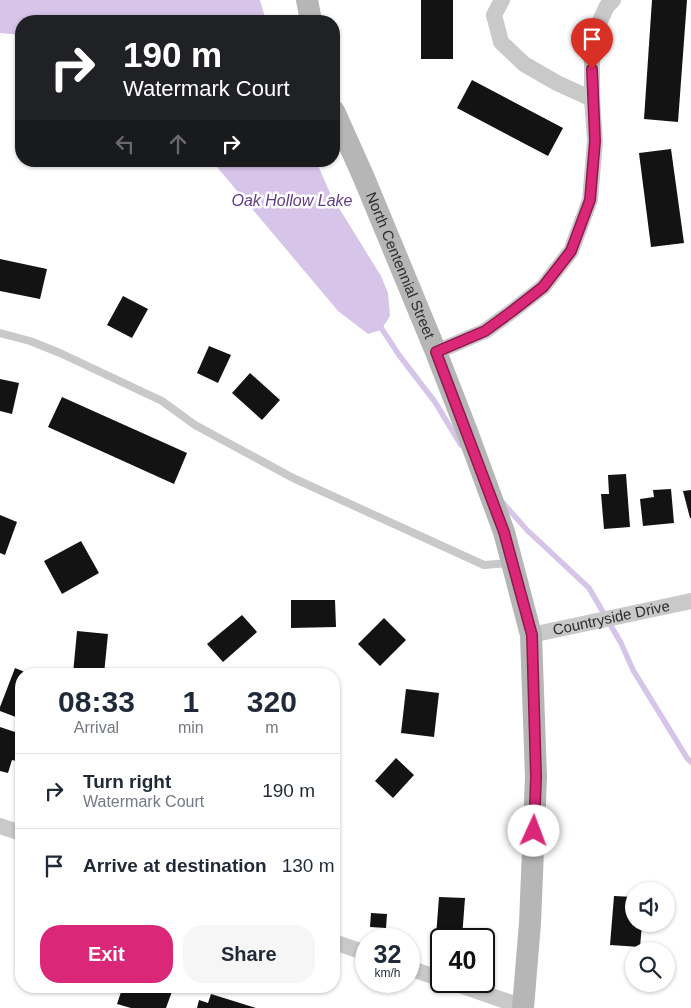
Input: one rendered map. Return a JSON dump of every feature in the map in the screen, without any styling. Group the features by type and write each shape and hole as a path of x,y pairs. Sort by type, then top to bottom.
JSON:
{"street":[{"path":"307,0 310,15"},
{"path":"502,0 494,15 501,42 524,64 556,83 592,99"},
{"path":"436,352 485,331 511,312 543,287 571,251 590,200 595,141 592,99 592,38 607,6 612,0"},
{"name":"North Centennial Street","path":"340,124 436,352 504,532 532,635 536,777 530,923 523,1008"},
{"name":"Countryside Drive","path":"532,635 691,601"},
{"path":"0,826 15,832"},
{"path":"340,944 355,949"},
{"path":"481,993 523,1008"}],"lane":[{"path":"0,333 30,341 60,353 154,397 195,425 292,478 484,565 512,563"}],"water":[{"path":"0,0 260,0 264,15 15,15 15,34 0,33"},
{"name":"Oak Hollow Lake","path":"217,167 319,167 331,195 381,276 388,293 390,316 381,330 368,334 338,311"}],"building":[{"path":"421,0 453,0 453,59 421,59"},
{"path":"652,0 687,0 678,122 644,119"},
{"path":"472,80 563,128 548,156 457,108"},
{"path":"671,149 684,243 651,247 639,153"},
{"path":"0,259 47,269 40,299 0,291"},
{"path":"123,296 148,309 132,338 107,325"},
{"path":"209,346 231,355 218,383 197,373"},
{"path":"250,373 280,400 262,420 232,393"},
{"path":"0,379 19,383 12,414 0,411"},
{"path":"62,397 187,453 174,484 48,427"},
{"path":"626,474 630,527 604,529 601,494 609,494 608,475"},
{"path":"671,489 674,523 643,526 640,499 654,497 653,490"},
{"path":"691,490 691,518 690,518 683,491"},
{"path":"0,515 17,522 5,555 0,553"},
{"path":"81,541 99,573 62,594 44,561"},
{"path":"291,600 335,600 336,627 291,628"},
{"path":"242,615 257,632 223,662 207,644"},
{"path":"384,618 406,640 380,666 358,644"},
{"path":"77,631 108,634 105,668 74,668"},
{"path":"15,668 15,717 0,711"},
{"path":"406,689 439,693 434,737 401,733"},
{"path":"0,727 15,732 15,761 12,760 8,773 0,771"},
{"path":"396,758 414,775 393,798 375,781"},
{"path":"614,896 625,897 625,932 641,932 640,942 625,942 625,946 610,945"},
{"path":"439,897 465,898 463,928 437,928"},
{"path":"371,913 387,914 386,928 370,927"},
{"path":"121,993 171,993 166,1008 131,1008 117,1004"},
{"path":"211,994 256,1008 197,1008 199,1000 208,1003"}],"waterway":[{"path":"378,323 399,355 435,402 461,445"},
{"path":"503,503 527,530 589,588 621,643 633,670 691,762"}],"route":[{"path":"534,831 536,777 532,635 504,532 436,352 485,331 511,312 543,287 571,251 590,200 595,141 592,69"}]}
